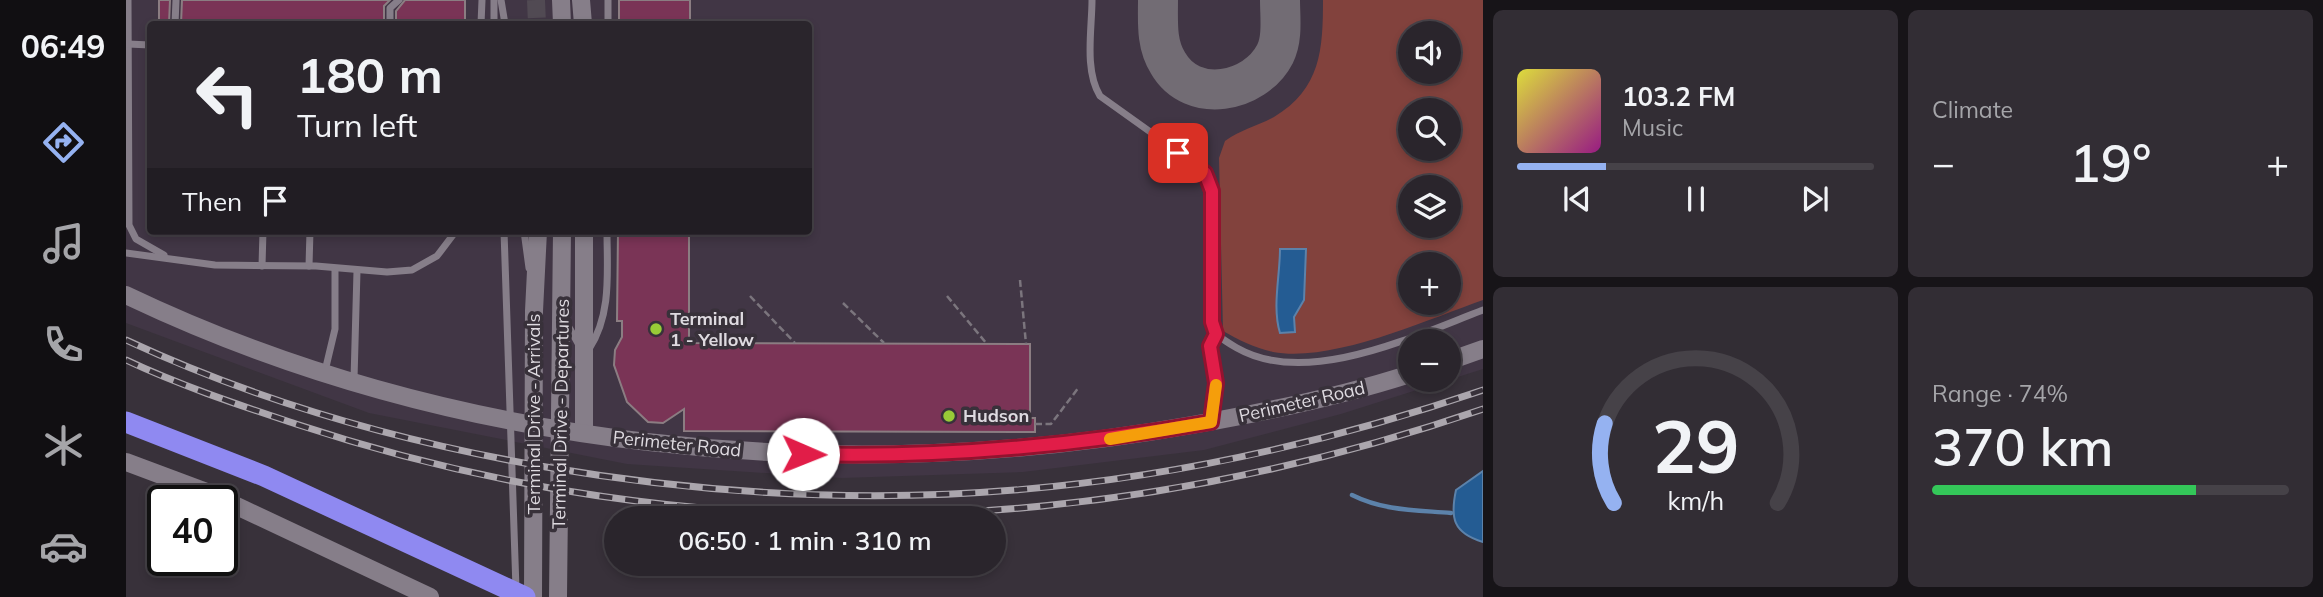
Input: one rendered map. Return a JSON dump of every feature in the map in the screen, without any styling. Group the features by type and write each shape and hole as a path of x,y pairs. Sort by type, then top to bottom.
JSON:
{"highway":[{"path":"126,422 264,476 525,597"}],"street":[{"path":"561,0 562,21"},
{"path":"581,0 583,21"},
{"name":"Terminal Drive - Arrivals","path":"533,597 534,311 538,235"},
{"name":"Terminal Drive - Departures","path":"558,597 562,235"},
{"path":"584,235 584,433"},
{"name":"Perimeter Road","path":"126,295 231,339 354,380 454,408 584,433 733,450 925,455 1063,444 1211,422 1303,404 1398,377"},
{"path":"1461,357 1483,349"},
{"path":"126,462 209,493 430,597"}],"lane":[{"path":"128,0 129,225 136,239 150,249 174,259"},
{"path":"176,0 176,21"},
{"path":"390,21 390,8 399,0"},
{"path":"481,21 482,0"},
{"path":"494,0 494,21"},
{"path":"501,0 504,21"},
{"path":"553,0 554,21"},
{"path":"608,0 608,21"},
{"path":"1092,0 1093,81 1100,96 1198,166 1209,183 1213,200 1212,322 1216,334 1246,353 1275,361 1305,364 1356,353 1483,310"},
{"path":"128,44 147,45"},
{"path":"126,161 129,148"},
{"path":"262,265 263,235"},
{"path":"309,266 310,235"},
{"path":"126,253 215,265 309,266 357,271 412,270 437,256 454,235"},
{"path":"504,235 516,597"},
{"path":"524,235 534,311"},
{"path":"556,235 556,293 567,324 585,355 597,336 606,304 607,235"},
{"path":"325,371 335,329 335,269"},
{"path":"354,380 357,271"},
{"path":"1211,422 1216,383 1210,346 1216,334"}],"path":[{"path":"1020,280 1026,344"},
{"path":"750,296 795,343"},
{"path":"947,296 987,344"},
{"path":"843,303 884,344"},
{"path":"1035,424 1051,424 1079,387"}],"shaded area":[{"path":"126,0 1483,0 1483,369 1461,376 1461,329 1398,329 1398,392 1410,392 1341,414 1204,450 1023,472 842,478 627,464 369,413 126,323"},
{"path":"1323,0 1483,0 1483,300 1461,308 1461,252 1398,252 1398,315 1442,315 1350,346 1297,354 1273,352 1223,331 1219,158 1225,141 1274,117 1301,94 1316,66 1322,35"}],"water":[{"path":"1280,249 1306,249 1304,300 1294,317 1295,332 1280,333 1278,323 1276,302"},
{"path":"1483,471 1483,542 1460,529 1453,509 1456,490"}],"building":[{"path":"159,0 170,0 169,21 159,21"},
{"path":"182,0 390,0 384,6 384,21 181,21"},
{"path":"405,0 465,0 465,21 396,21 396,11"},
{"path":"619,0 690,0 690,21 619,21"},
{"name":"Terminal 1 - Yellow","path":"618,235 689,235 689,343 1030,344 1030,418 1035,418 1035,432 684,431 684,409 663,423 648,422 627,402 614,365 615,350 622,337 622,321 617,321"}],"waterway":[{"path":"1352,495 1388,507 1451,513"}],"taxiway":[{"path":"1158,0 1158,25 1164,56 1179,76 1192,85 1207,89 1239,85 1266,67 1275,54 1279,41 1280,0"}],"tunnel":[{"path":"536,0 537,21"}],"railway":[{"path":"126,340 279,401 438,445 546,467 668,484 787,494 904,495 1020,490 1135,476 1250,455 1366,426 1483,390"},
{"path":"126,360 189,387 275,417 443,466 592,495 741,511 891,515 1040,506 1189,486 1337,453 1483,409"}],"slow traffic":[{"path":"1110,439 1211,422 1216,385"}],"place":[{"name":"Terminal 1 - Yellow","path":"656,329"},
{"name":"Hudson","path":"949,416"}],"route":[{"path":"803,454 925,455 996,451 1121,437 1211,422 1216,395 1210,346 1216,334 1212,322 1212,191 1205,173 1178,153"}]}
